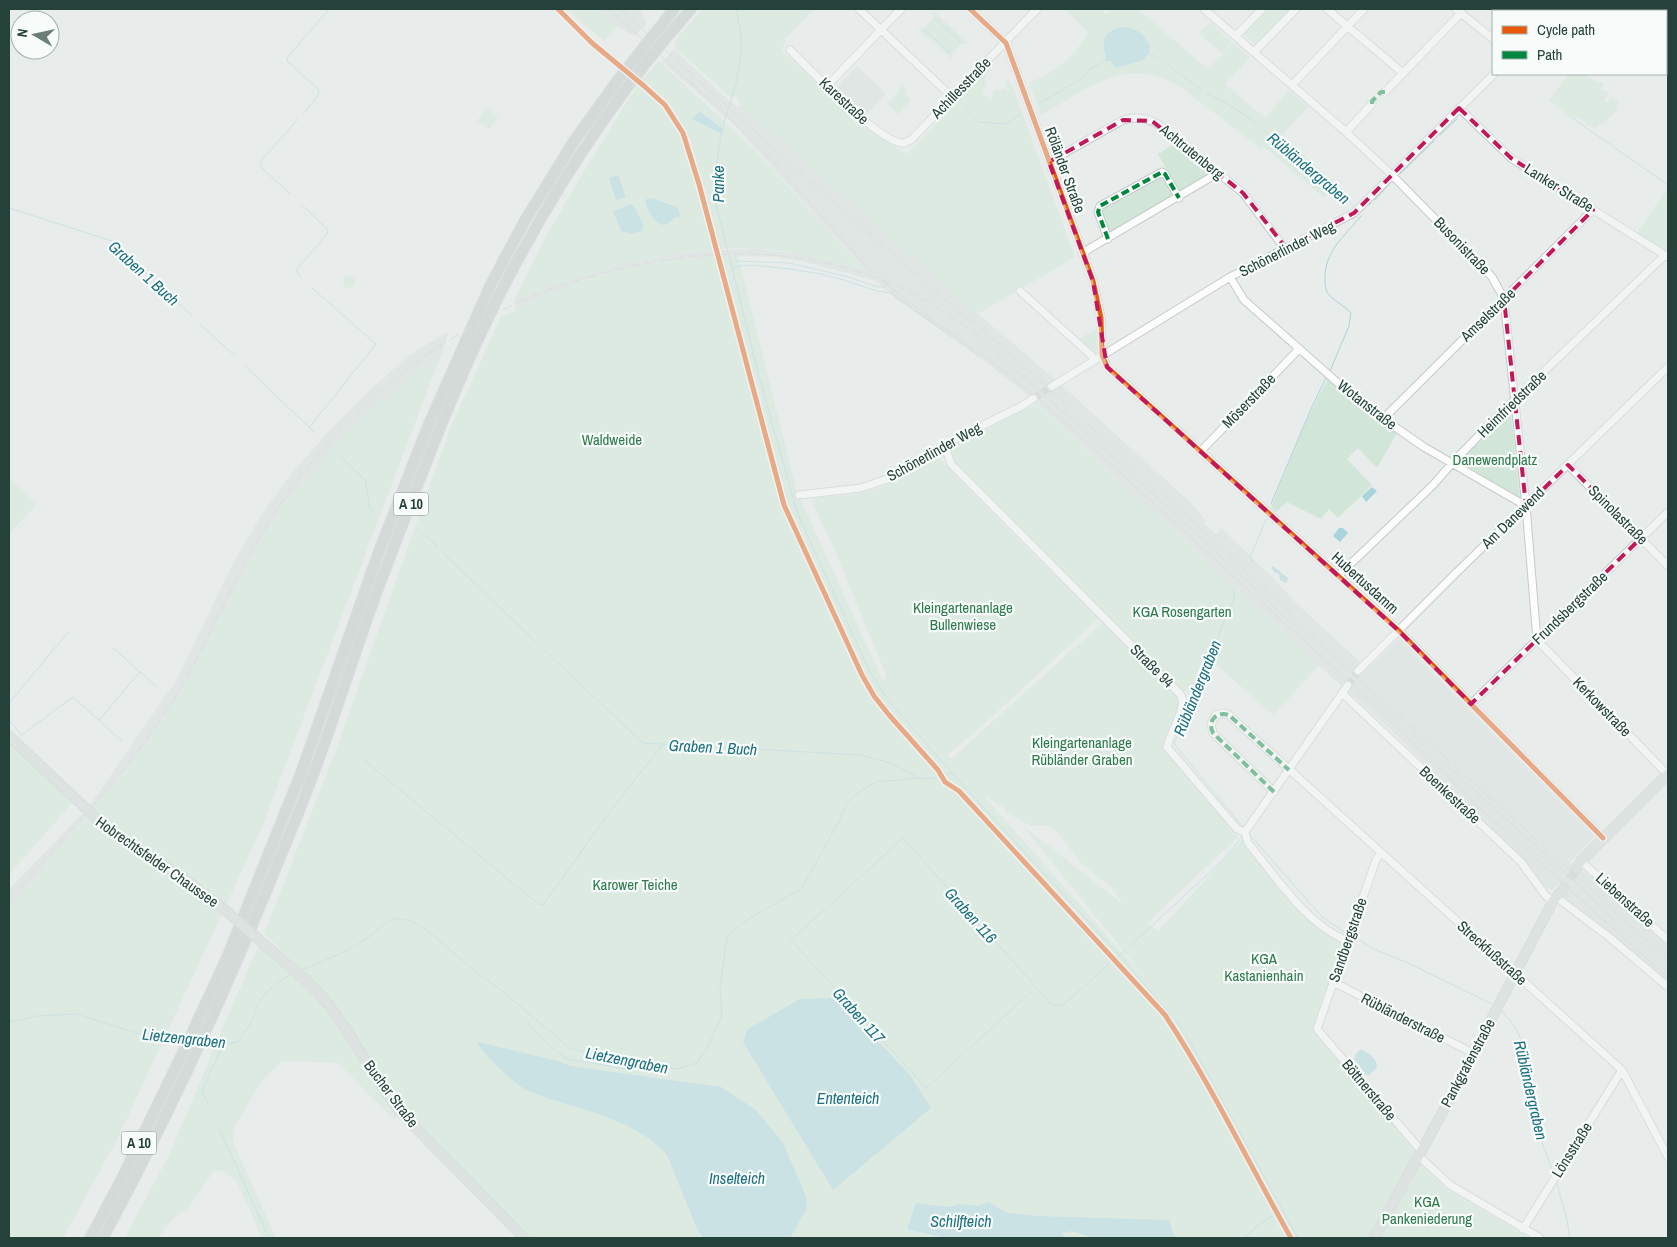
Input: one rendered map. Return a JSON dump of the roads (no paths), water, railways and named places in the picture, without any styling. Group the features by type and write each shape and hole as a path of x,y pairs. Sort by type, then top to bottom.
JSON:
{"highway":[{"name":"A 10","path":"90,1238 186,1046 228,954 301,772 378,554 428,426 491,284 524,222 574,140 674,9"},
{"name":"A 10","path":"103,1238 136,1176 198,1049 237,962 309,788 382,580 440,428 506,282 549,204 594,132 640,70 691,9"}],"main road":[{"name":"Hobrechtsfelder Chaussee","path":"9,736 112,833 185,879 265,944"},
{"path":"1579,864 1668,774"},
{"name":"Pankgrafenstraße","path":"1374,1238 1555,899 1567,883"},
{"name":"Bucher Straße","path":"265,944 326,1001 402,1114 524,1238"}],"street":[{"path":"859,9 952,98"},
{"path":"827,86 901,9"},
{"name":"Röländer Straße","path":"970,9 1006,43 1093,282 1099,307 1102,355"},
{"name":"Achillesstraße","path":"904,143 911,140 1037,9"},
{"name":"Busonistraße","path":"1204,9 1346,132 1392,175 1492,277 1504,299 1526,506 1537,640"},
{"path":"1236,36 1262,9"},
{"path":"1254,52 1296,9"},
{"path":"1327,9 1403,73"},
{"path":"1292,85 1364,9"},
{"path":"1385,92 1458,11 1492,38"},
{"name":"Karestraße","path":"790,50 868,125 898,142 904,143"},
{"name":"Schönerlinder Weg","path":"1051,387 1230,277 1354,213 1493,75"},
{"path":"1346,132 1372,104"},
{"name":"Lanker Straße","path":"1459,108 1511,158 1667,256"},
{"name":"Achtrutenberg","path":"1049,162 1123,120 1144,118 1158,124 1243,192 1285,249"},
{"path":"1108,239 1098,212 1100,206 1162,172 1179,198"},
{"path":"1082,253 1179,198 1218,173"},
{"name":"Amselstraße","path":"1383,419 1594,210"},
{"name":"Heimfriedstraße","path":"1338,576 1434,485 1452,463 1515,401 1667,256"},
{"name":"Wotanstraße","path":"1230,277 1244,300 1351,395 1420,444 1526,506"},
{"path":"1020,291 1092,356 1094,360"},
{"name":"Möserstraße","path":"1200,452 1299,349"},
{"name":"Hubertusdamm","path":"1102,355 1107,367 1115,376 1398,630 1603,838"},
{"name":"Am Danewend","path":"1358,672 1398,630 1668,367"},
{"name":"Schönerlinder Weg","path":"799,495 861,488 893,477 957,438 1020,407 1034,398"},
{"name":"Straße 94","path":"945,446 951,464 1181,695 1183,701 1182,708 1167,747 1237,829 1245,832 1248,844 1308,915 1326,929 1347,941"},
{"name":"Spinolastraße","path":"1568,465 1668,566"},
{"name":"Frundsbergstraße","path":"1471,704 1668,512"},
{"name":"Kerkowstraße","path":"1537,640 1668,774"},
{"path":"1245,832 1348,685"},
{"name":"Boenkestraße","path":"1342,694 1521,862 1546,896 1555,899 1614,941 1668,988"},
{"name":"Streckfußstraße","path":"1274,792 1213,733 1210,727 1214,717 1220,713 1229,715 1622,1070 1668,1157"},
{"name":"Sandbergstraße","path":"1317,1029 1376,860 1381,853"},
{"name":"Liebenstraße","path":"1579,864 1667,937"},
{"name":"Rübländerstraße","path":"1333,982 1473,1053"},
{"name":"Böttnerstraße","path":"1317,1029 1450,1185 1540,1238"},
{"name":"Lönsstraße","path":"1523,1229 1622,1070"}],"water":[{"path":"1121,27 1131,28 1138,32 1150,46 1149,53 1144,60 1116,68 1110,61 1104,61 1106,58 1104,42 1110,31"},
{"path":"699,111 723,129 722,134 692,119"},
{"path":"618,175 626,197 616,200 609,178"},
{"path":"653,198 677,207 680,214 679,218 675,217 665,225 657,222 645,203 646,199"},
{"path":"633,205 643,224 642,231 631,234 621,231 613,211"},
{"path":"1372,487 1377,491 1366,502 1362,496"},
{"path":"1339,528 1343,528 1348,533 1340,542 1333,536"},
{"path":"1273,566 1288,578 1287,583 1280,580 1279,574 1274,572 1271,567"},
{"name":"Ententeich","path":"837,998 910,1075 931,1108 833,1190 743,1042 748,1029 800,999"},
{"name":"Inselteich","path":"478,1042 558,1061 570,1066 721,1087 756,1110 783,1143 806,1196 807,1208 790,1238 703,1238 697,1229 667,1155 653,1142 619,1122 526,1090 501,1069 478,1045"},
{"path":"1361,1049 1372,1056 1377,1064 1377,1068 1369,1075 1366,1075 1354,1059"},
{"name":"Schilfteich","path":"988,1202 1008,1213 1038,1216 1169,1220 1175,1238 1093,1238 1072,1231 1062,1233 1064,1238 945,1238 907,1229 916,1203 949,1207 959,1204 979,1206"}],"waterway":[{"path":"303,114 318,96 319,92 288,62 287,58 329,9"},
{"name":"Panke","path":"736,9 741,35 740,60 735,86 720,139 715,200 756,365 799,517 870,672 889,701 952,773 1119,955 1183,1029 1298,1238"},
{"path":"935,18 961,42"},
{"path":"924,29 950,53"},
{"path":"1149,53 1159,59"},
{"path":"1040,103 1081,79 1088,71 1104,61"},
{"path":"1170,67 1202,90"},
{"name":"Rübländergraben","path":"1206,93 1234,108 1257,124"},
{"path":"966,109 979,122 1005,124 1021,114"},
{"path":"1565,113 1668,185"},
{"path":"290,194 262,168 260,162 298,119"},
{"path":"1440,135 1457,119"},
{"name":"Rübländergraben","path":"1263,129 1355,207"},
{"path":"1400,174 1434,141"},
{"path":"1375,200 1390,183"},
{"path":"301,278 296,270 327,234 328,230 302,205"},
{"name":"Graben 1 Buch","path":"9,208 112,241 191,315"},
{"name":"Rübländergraben","path":"1330,371 1349,326 1351,313 1327,292 1325,284 1326,270 1331,253 1336,245 1361,216"},
{"path":"736,261 789,263 845,276 878,287 885,287"},
{"path":"733,268 753,265 790,269 821,274 877,291 891,293 980,357"},
{"path":"309,428 376,344 312,288"},
{"name":"Graben 1 Buch","path":"201,325 234,355"},
{"name":"Graben 1 Buch","path":"245,366 315,433"},
{"name":"Rübländergraben","path":"1271,504 1326,378"},
{"name":"Graben 1 Buch","path":"338,454 365,480 370,508 376,513"},
{"name":"Rübländergraben","path":"1255,564 1250,558 1266,519"},
{"name":"Graben 1 Buch","path":"418,529 438,547"},
{"name":"Graben 1 Buch","path":"443,553 536,642"},
{"name":"Rübländergraben","path":"1234,588 1235,595 1174,744 1243,827"},
{"path":"9,703 69,631"},
{"name":"Graben 1 Buch","path":"540,646 643,743 861,755 887,762 918,777"},
{"path":"113,648 157,687"},
{"path":"99,720 140,672"},
{"path":"20,736 73,697 122,741"},
{"path":"9,720 21,734"},
{"path":"364,760 538,904 543,905 603,821 662,745"},
{"name":"Lietzengraben","path":"301,970 367,939 391,920 409,921 419,925 438,939 571,1049 677,1069 697,1063 706,1050 722,1017 720,989 727,937 745,921 802,888 847,803 857,793 876,782 918,778 931,779 951,773"},
{"name":"Rübländergraben","path":"1249,834 1322,917 1346,933"},
{"name":"Graben 116","path":"830,905 903,838 1052,1005 1063,1005 1109,964"},
{"name":"Rübländergraben","path":"1129,947 1224,859 1241,838"},
{"name":"Graben 117","path":"825,909 791,940 926,1088 961,1056"},
{"name":"Rübländergraben","path":"1352,936 1376,950 1410,964 1492,1004"},
{"name":"Panke","path":"1118,956 1125,951"},
{"name":"Lietzengraben","path":"276,983 292,974"},
{"name":"Lietzengraben","path":"205,1043 223,1044 238,1042 250,1024 260,1000 272,987"},
{"name":"Graben 117","path":"963,1054 1031,992"},
{"name":"Rübländergraben","path":"1502,1011 1515,1027 1525,1052 1536,1124 1553,1172"},
{"name":"Lietzengraben","path":"9,1022 37,1016 76,1014 150,1037 183,1041"},
{"path":"529,1022 530,1027 568,1059 626,1069 630,1075"},
{"path":"208,1104 202,1091 223,1045"},
{"path":"218,1126 269,1238"},
{"name":"Rübländergraben","path":"1557,1184 1570,1238"},
{"name":"Panke","path":"1278,1214 1283,1212"},
{"path":"1244,1238 1272,1216"}],"tunnel":[{"path":"1034,398 1051,387"},
{"path":"1348,685 1358,671"},
{"path":"1570,879 1577,868"}],"tram line":[{"path":"609,9 764,151 858,257 880,279 1039,399 1355,687 1484,812 1668,978"},
{"path":"1442,761 1576,882 1614,920"}],"railway":[{"path":"620,9 804,176 974,325"},
{"path":"9,899 119,775 140,748 177,694 266,526 300,476 337,433 398,376 432,351 468,329 504,309 543,292 582,279 633,266 683,258 732,254 781,256 829,263 876,278 922,299 967,327 986,343 1240,574 1289,622"},
{"path":"970,318 1071,408"},
{"path":"1087,423 1134,466"},
{"path":"1163,493 1294,616"},
{"path":"1287,613 1668,960"}],"park label":[{"name":"Waldweide","path":"612,440"},
{"name":"Danewendplatz","path":"1495,460"},
{"name":"KGA Rosengarten","path":"1182,612"},
{"name":"Kleingartenanlage Bullenwiese","path":"963,616"},
{"name":"Kleingartenanlage Rübländer Graben","path":"1082,752"},
{"name":"Karower Teiche","path":"635,885"},
{"name":"KGA Kastanienhain","path":"1264,968"},
{"name":"KGA Pankeniederung","path":"1427,1210"}]}
